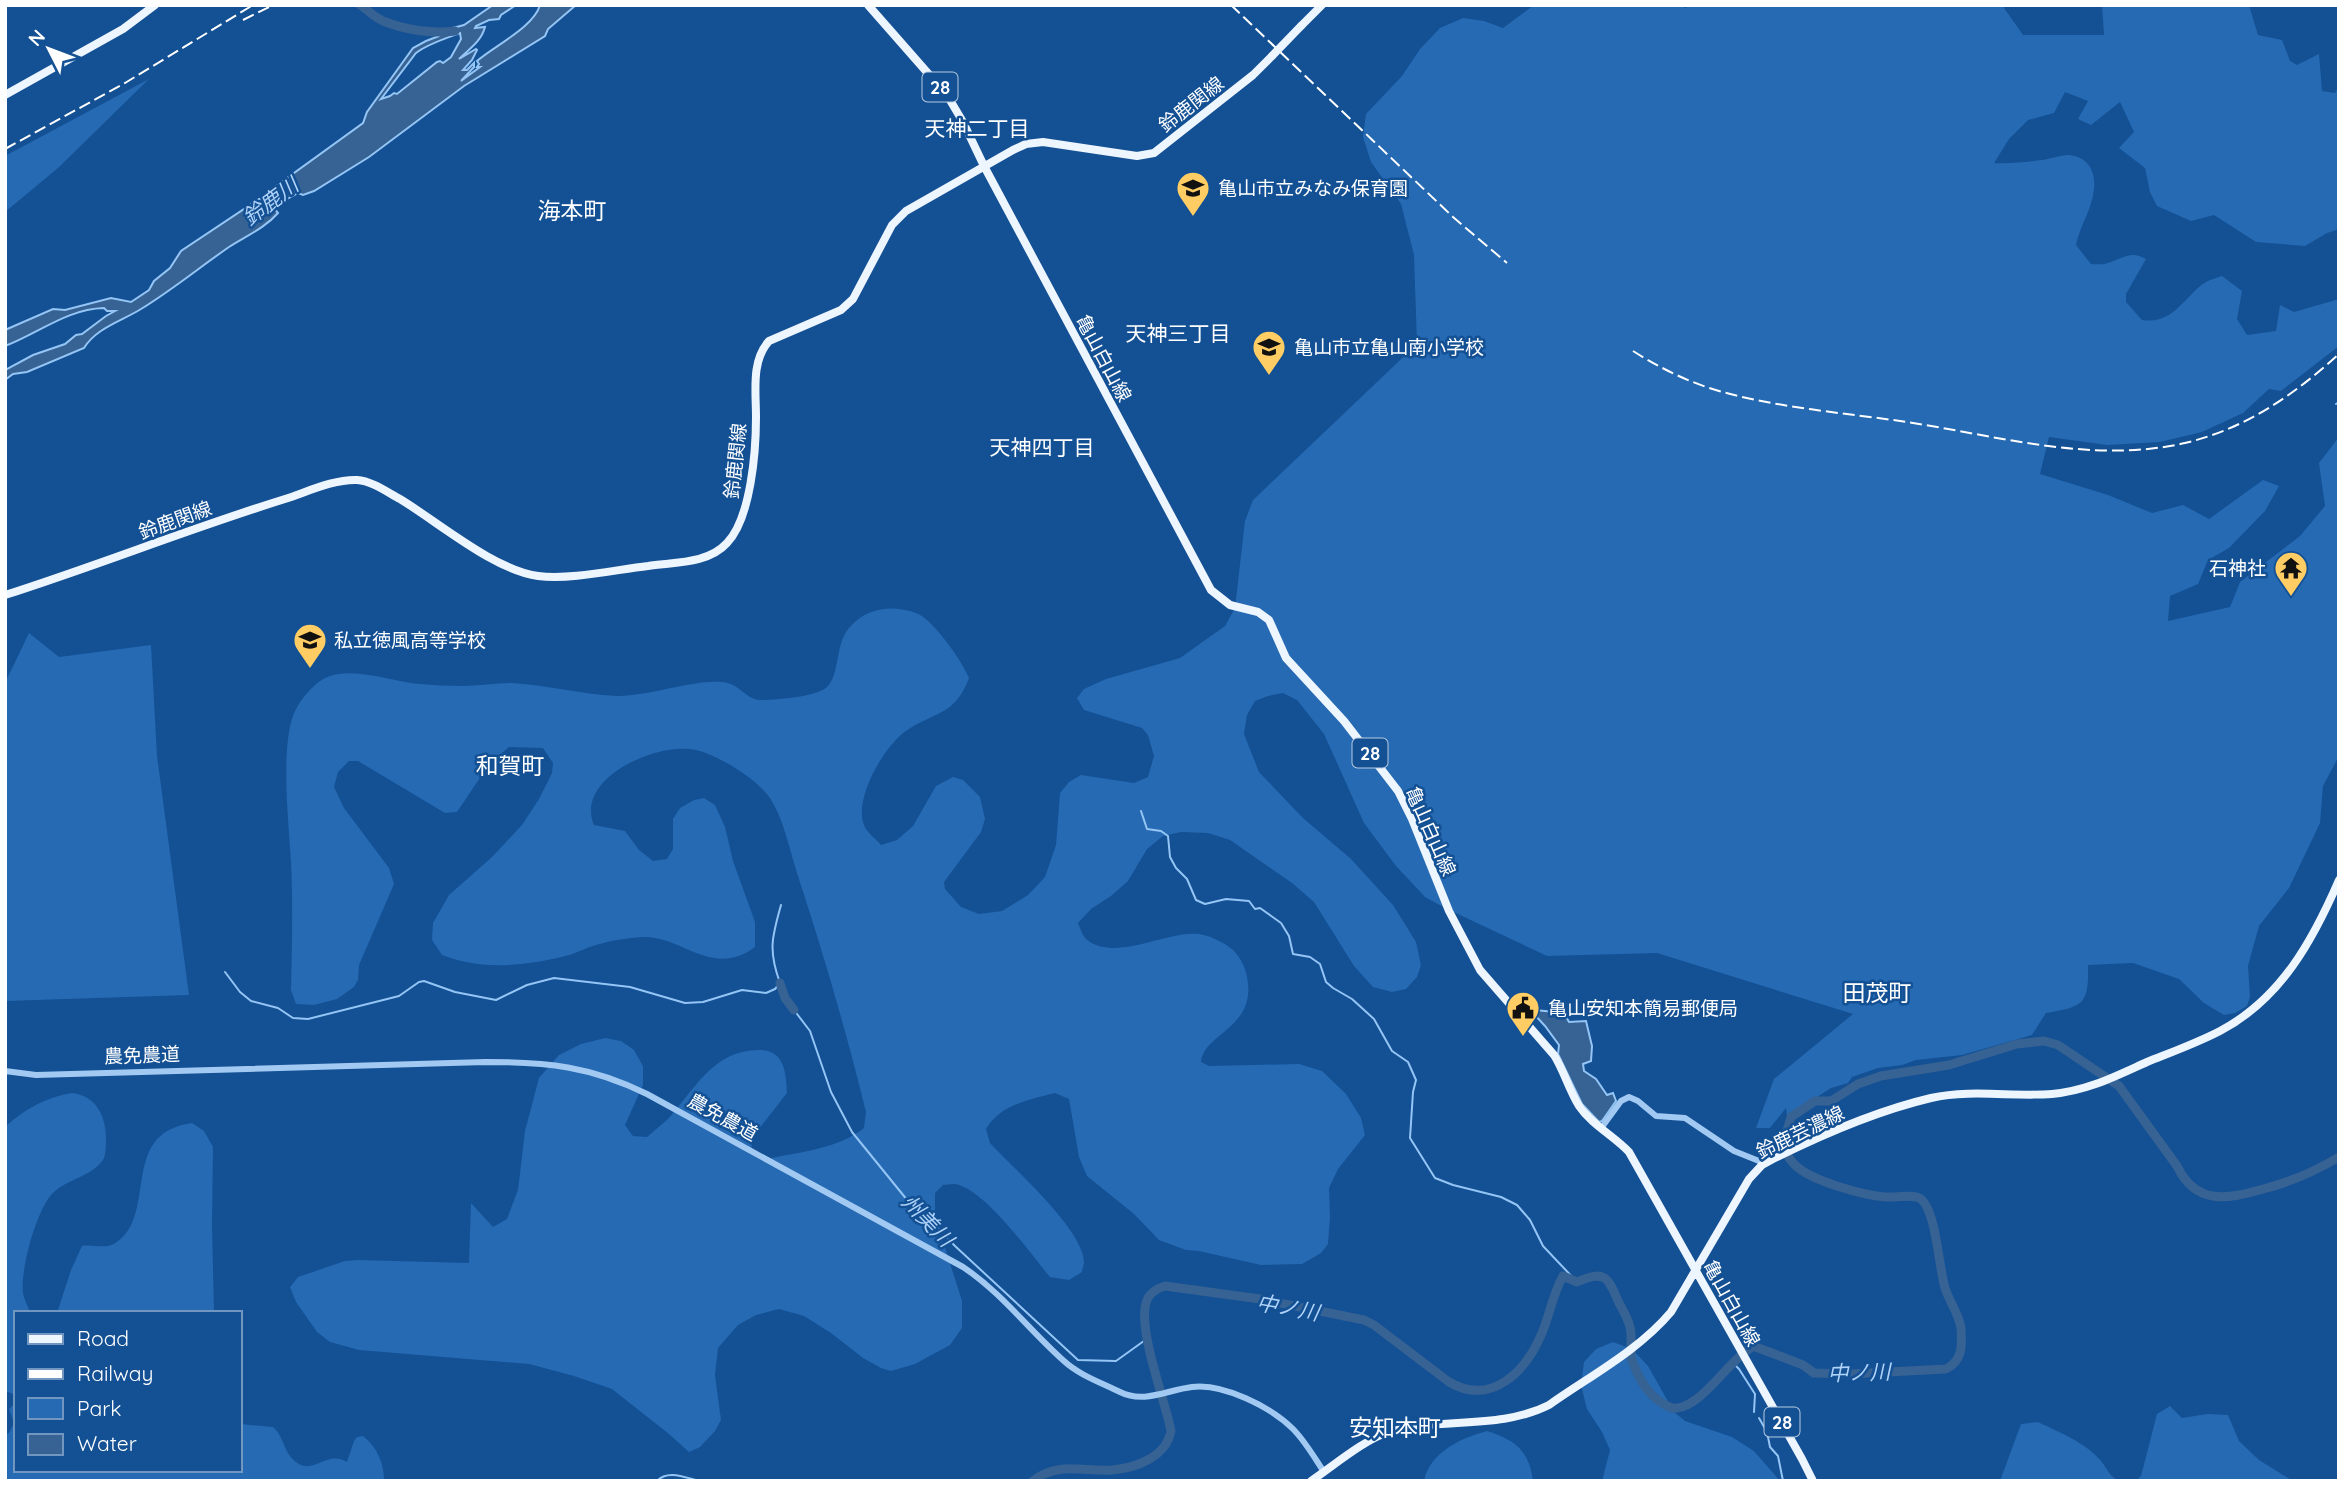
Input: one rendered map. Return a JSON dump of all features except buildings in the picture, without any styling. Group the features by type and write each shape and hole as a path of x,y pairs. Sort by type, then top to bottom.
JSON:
{"main road":[{"path":"5,95 132,23 155,5"},
{"name":"亀山白山線","path":"868,5 947,95 963,122 1211,590 1230,605 1258,611 1269,620 1286,658 1344,721 1391,782 1412,819 1449,911 1480,970 1542,1040 1562,1068 1580,1107 1592,1121 1629,1152 1813,1481"},
{"name":"鈴鹿関線","path":"5,595 83,570 242,512 356,480 385,490 508,567 537,576 563,576 705,558 727,544 739,527 747,505 756,426 757,365 760,351 769,341 841,310 853,299 892,225 906,211 1020,146 1039,142 1137,156 1154,153 1253,75 1322,5"},
{"name":"鈴鹿芸濃線","path":"1311,1481 1385,1433 1405,1428 1534,1413 1642,1341 1671,1312 1744,1187 1762,1165 1779,1155 1877,1114 1932,1098 1966,1093 2052,1094 2080,1090 2219,1032 2263,1001 2287,975 2310,941 2339,880"}],"street":[{"name":"農免農道","path":"5,1071 36,1074 508,1062 550,1064 599,1073 647,1094 962,1267 1007,1302 1069,1365 1130,1397 1154,1396 1191,1387 1212,1387 1237,1394 1287,1424 1304,1441 1324,1472"},
{"path":"1602,1127 1621,1101 1629,1097 1656,1116 1689,1120 1734,1151 1759,1161 1762,1165"}],"green space":[{"path":"1534,5 1678,5 1686,8 1689,5 2002,5 2023,35 2104,35 2102,5 2249,5 2258,35 2282,40 2290,61 2297,65 2319,54 2322,91 2335,93 2339,86 2339,229 2305,246 2256,242 2214,215 2191,221 2157,206 2150,192 2145,168 2119,148 2134,132 2120,102 2091,125 2078,119 2088,101 2065,92 2054,113 2028,120 2009,139 1994,163 2069,155 2086,162 2094,176 2094,189 2076,245 2091,264 2106,264 2131,255 2146,259 2126,294 2126,302 2142,320 2153,320 2171,314 2206,282 2222,276 2242,291 2237,319 2247,335 2276,331 2280,305 2294,312 2339,299 2339,346 2281,391 2269,389 2243,413 2202,432 2160,442 2107,445 2049,437 2040,474 2108,495 2152,513 2183,505 2209,519 2263,480 2279,486 2265,511 2229,548 2208,560 2198,584 2170,596 2168,621 2230,607 2240,582 2300,536 2325,506 2319,463 2339,437 2339,756 2323,786 2320,823 2289,888 2259,926 2248,966 2250,997 2247,1006 2235,1013 2224,1015 2204,1003 2179,979 2133,963 2088,965 2087,988 2082,1001 2069,1008 2046,1013 2032,1035 1962,1055 1878,1068 1831,1088 1787,1116 1786,1108 1770,1128 1756,1128 1774,1079 1853,1014 1657,953 1547,956 1425,897 1396,866 1364,823 1324,734 1297,700 1283,693 1255,701 1247,715 1244,734 1259,772 1303,818 1351,859 1393,905 1416,942 1421,965 1417,977 1406,989 1392,992 1373,987 1354,966 1314,902 1292,883 1230,840 1208,833 1181,832 1163,836 1147,849 1128,881 1091,909 1078,923 1085,938 1096,945 1110,948 1186,934 1204,935 1226,945 1233,950 1243,966 1248,984 1247,999 1236,1021 1210,1045 1201,1062 1209,1066 1299,1064 1322,1071 1346,1094 1361,1118 1365,1135 1338,1169 1329,1188 1328,1244 1321,1253 1302,1264 1261,1265 1186,1250 1159,1240 1134,1214 1087,1176 1079,1157 1069,1099 1055,1093 1008,1108 986,1129 990,1143 1060,1216 1072,1233 1081,1248 1084,1262 1082,1272 1069,1280 1050,1277 1008,1225 983,1200 959,1185 943,1185 935,1193 935,1216 962,1301 962,1328 950,1345 915,1364 891,1371 863,1358 804,1316 779,1309 756,1315 738,1325 718,1348 715,1375 721,1420 700,1447 689,1452 612,1389 574,1376 529,1364 359,1350 330,1342 317,1332 296,1302 290,1287 298,1277 345,1261 357,1260 469,1263 471,1203 493,1227 507,1219 518,1190 525,1131 539,1078 559,1055 581,1044 605,1038 621,1041 634,1050 643,1066 643,1085 625,1125 633,1136 647,1137 668,1119 706,1073 717,1064 743,1052 759,1050 768,1051 779,1058 787,1085 787,1093 751,1139 752,1149 767,1159 818,1149 842,1141 864,1128 866,1112 825,962 779,815 770,798 747,776 715,757 696,750 661,751 623,766 607,778 596,792 591,808 594,825 625,831 639,850 653,861 667,859 673,849 673,819 680,808 704,798 715,805 725,827 733,861 755,922 755,947 739,956 725,959 697,953 657,938 642,937 610,941 569,955 521,964 489,965 442,955 432,940 433,923 449,895 492,857 522,825 552,773 553,763 543,748 509,747 490,763 457,812 445,813 358,761 349,761 338,772 334,787 344,808 389,868 394,884 359,965 358,980 354,987 337,999 314,1005 296,1004 291,990 292,894 286,761 291,723 296,709 311,689 330,676 351,673 420,684 463,686 511,683 616,696 716,682 731,684 756,699 785,699 805,696 827,687 834,675 841,642 855,621 880,610 907,610 930,623 954,652 969,678 951,706 906,731 888,749 866,791 862,818 866,829 881,845 897,840 913,826 936,786 953,777 963,780 980,797 985,819 981,832 944,882 945,889 961,907 979,914 1002,911 1028,895 1045,877 1056,845 1060,793 1069,782 1081,775 1134,783 1148,777 1154,756 1148,735 1142,728 1084,710 1077,698 1084,689 1106,679 1180,658 1225,626 1235,608 1245,521 1253,500 1417,344 1414,255 1401,204 1371,162 1363,137 1366,114 1402,76 1420,49 1440,28 1463,18 1484,21 1503,28"},
{"path":"149,79 58,168 5,212 5,156"},
{"path":"29,633 59,657 151,645 157,756 189,995 5,1001 5,683"},
{"path":"72,1093 94,1103 102,1116 106,1131 105,1153 103,1160 93,1170 54,1192 36,1224 27,1255 23,1283 29,1311 14,1311 14,1394 5,1391 5,1127 21,1114 53,1098"},
{"path":"192,1123 204,1131 213,1147 214,1311 58,1311 82,1246 114,1244 127,1231 135,1215 146,1159 155,1142 169,1130"},
{"path":"1613,1342 1632,1349 1648,1366 1674,1412 1685,1421 1732,1437 1754,1451 1780,1481 1602,1481 1610,1450 1587,1409 1581,1385 1584,1362 1596,1349"},
{"path":"14,1404 14,1423 9,1409"},
{"path":"2170,1406 2182,1418 2207,1414 2228,1415 2239,1441 2259,1460 2293,1481 2136,1481 2141,1476 2157,1414"},
{"path":"2038,1422 2087,1448 2111,1475 2120,1481 2000,1481 2021,1424"},
{"path":"14,1423 14,1472 242,1472 242,1424 273,1427 290,1456 299,1464 311,1466 334,1459 347,1462 354,1441 363,1436 379,1456 384,1481 5,1481 5,1435"},
{"path":"1487,1431 1505,1438 1519,1448 1528,1461 1533,1481 1424,1481 1427,1471 1440,1454 1457,1442"}],"water":[{"name":"鈴鹿川","path":"493,5 516,5 499,19 476,26 475,28 485,27 478,41 459,59 477,50 463,70 467,70 474,63 474,67 461,81 480,67 477,67 477,61 530,21 540,5 576,5 548,29 545,36 464,86 369,157 314,191 303,195 298,193 273,207 278,213 255,232 229,247 152,302 102,330 84,348 27,372 13,374 5,380 5,370 33,355 65,344 115,311 107,311 104,308 78,313 5,346 5,330 53,309 65,310 111,298 131,302 149,290 154,281 170,268 181,251 259,199 268,198 272,189 363,123 367,112 413,48 449,29 464,25","holes":["460,33 461,39 451,57 443,63 437,62 397,94 381,99 416,53"]},
{"path":"1535,1010 1564,1013 1569,1022 1586,1021 1592,1046 1591,1061 1583,1064 1584,1071 1596,1079 1607,1095 1613,1093 1616,1101 1602,1121 1599,1122 1582,1104 1558,1054 1559,1045 1534,1014"}],"waterway":[{"path":"360,5 380,20 400,27 428,32 455,31"},
{"path":"1141,811 1147,829 1161,831 1168,836 1170,857 1187,879 1196,900 1205,904 1226,899 1249,901 1255,909 1260,908 1281,923 1289,936 1293,954 1310,957 1320,964 1326,982 1352,999 1374,1019 1392,1051 1408,1062 1416,1080 1410,1138 1435,1178 1501,1197 1517,1205 1530,1220 1543,1246 1577,1282"},
{"path":"225,972 240,992 251,1001 278,1008 293,1018 308,1019 399,996 424,981 455,992 496,1000 527,985 554,978 630,987 685,1003 703,1002 742,990 766,993 780,983 773,944 781,905"},
{"name":"州美川","path":"780,983 785,998 794,1010"},
{"name":"州美川","path":"794,1010 810,1031 831,1092 852,1132 922,1217 938,1228 1078,1360 1116,1361 1148,1338"},
{"name":"中ノ川","path":"1033,1481 1061,1469 1112,1470 1131,1467 1149,1459 1163,1448 1171,1431 1149,1348 1145,1315 1149,1297 1165,1286 1260,1299 1364,1320 1449,1382 1465,1389 1493,1388 1517,1372 1542,1333 1563,1276 1577,1282 1600,1276 1609,1282 1629,1324 1634,1366 1651,1394 1671,1408 1687,1405 1696,1399 1752,1347 1803,1365 1814,1373 1946,1369 1952,1366 1958,1357 1961,1328 1945,1288 1931,1216 1922,1200 1910,1196 1875,1196 1825,1182 1795,1165 1782,1148 1791,1117 1815,1101 1831,1101 1858,1084 1881,1076 1949,1065 2017,1044 2044,1041 2058,1045 2119,1086 2185,1179 2203,1193 2225,1197 2250,1193 2293,1180 2339,1157"},
{"path":"1734,1364 1755,1394 1754,1412"},
{"path":"2339,1403 2339,1420"},
{"path":"1759,1418 1767,1432 1770,1447 1778,1456 1783,1481"},
{"path":"657,1481 661,1477 672,1475 700,1481"}],"railway":[{"path":"5,149 125,83 253,5"},
{"path":"243,20 273,5"},
{"path":"1231,5 1453,217 1507,263"},
{"path":"1633,351 1696,383 1765,402 1907,422 2046,446 2116,451 2185,443 2228,429 2268,409 2339,354"}],"place":[{"name":"亀山市立みなみ保育園","path":"1193,218"},
{"name":"亀山市立亀山南小学校","path":"1269,377"},
{"name":"石神社","path":"2291,598"},
{"name":"私立徳風高等学校","path":"310,670"},
{"name":"亀山安知本簡易郵便局","path":"1523,1038"}],"district":[{"name":"天神二丁目","path":"977,128"},
{"name":"海本町","path":"572,210"},
{"name":"天神三丁目","path":"1178,333"},
{"name":"天神四丁目","path":"1042,447"},
{"name":"和賀町","path":"510,765"},
{"name":"田茂町","path":"1877,992"},
{"name":"安知本町","path":"1395,1427"}]}
